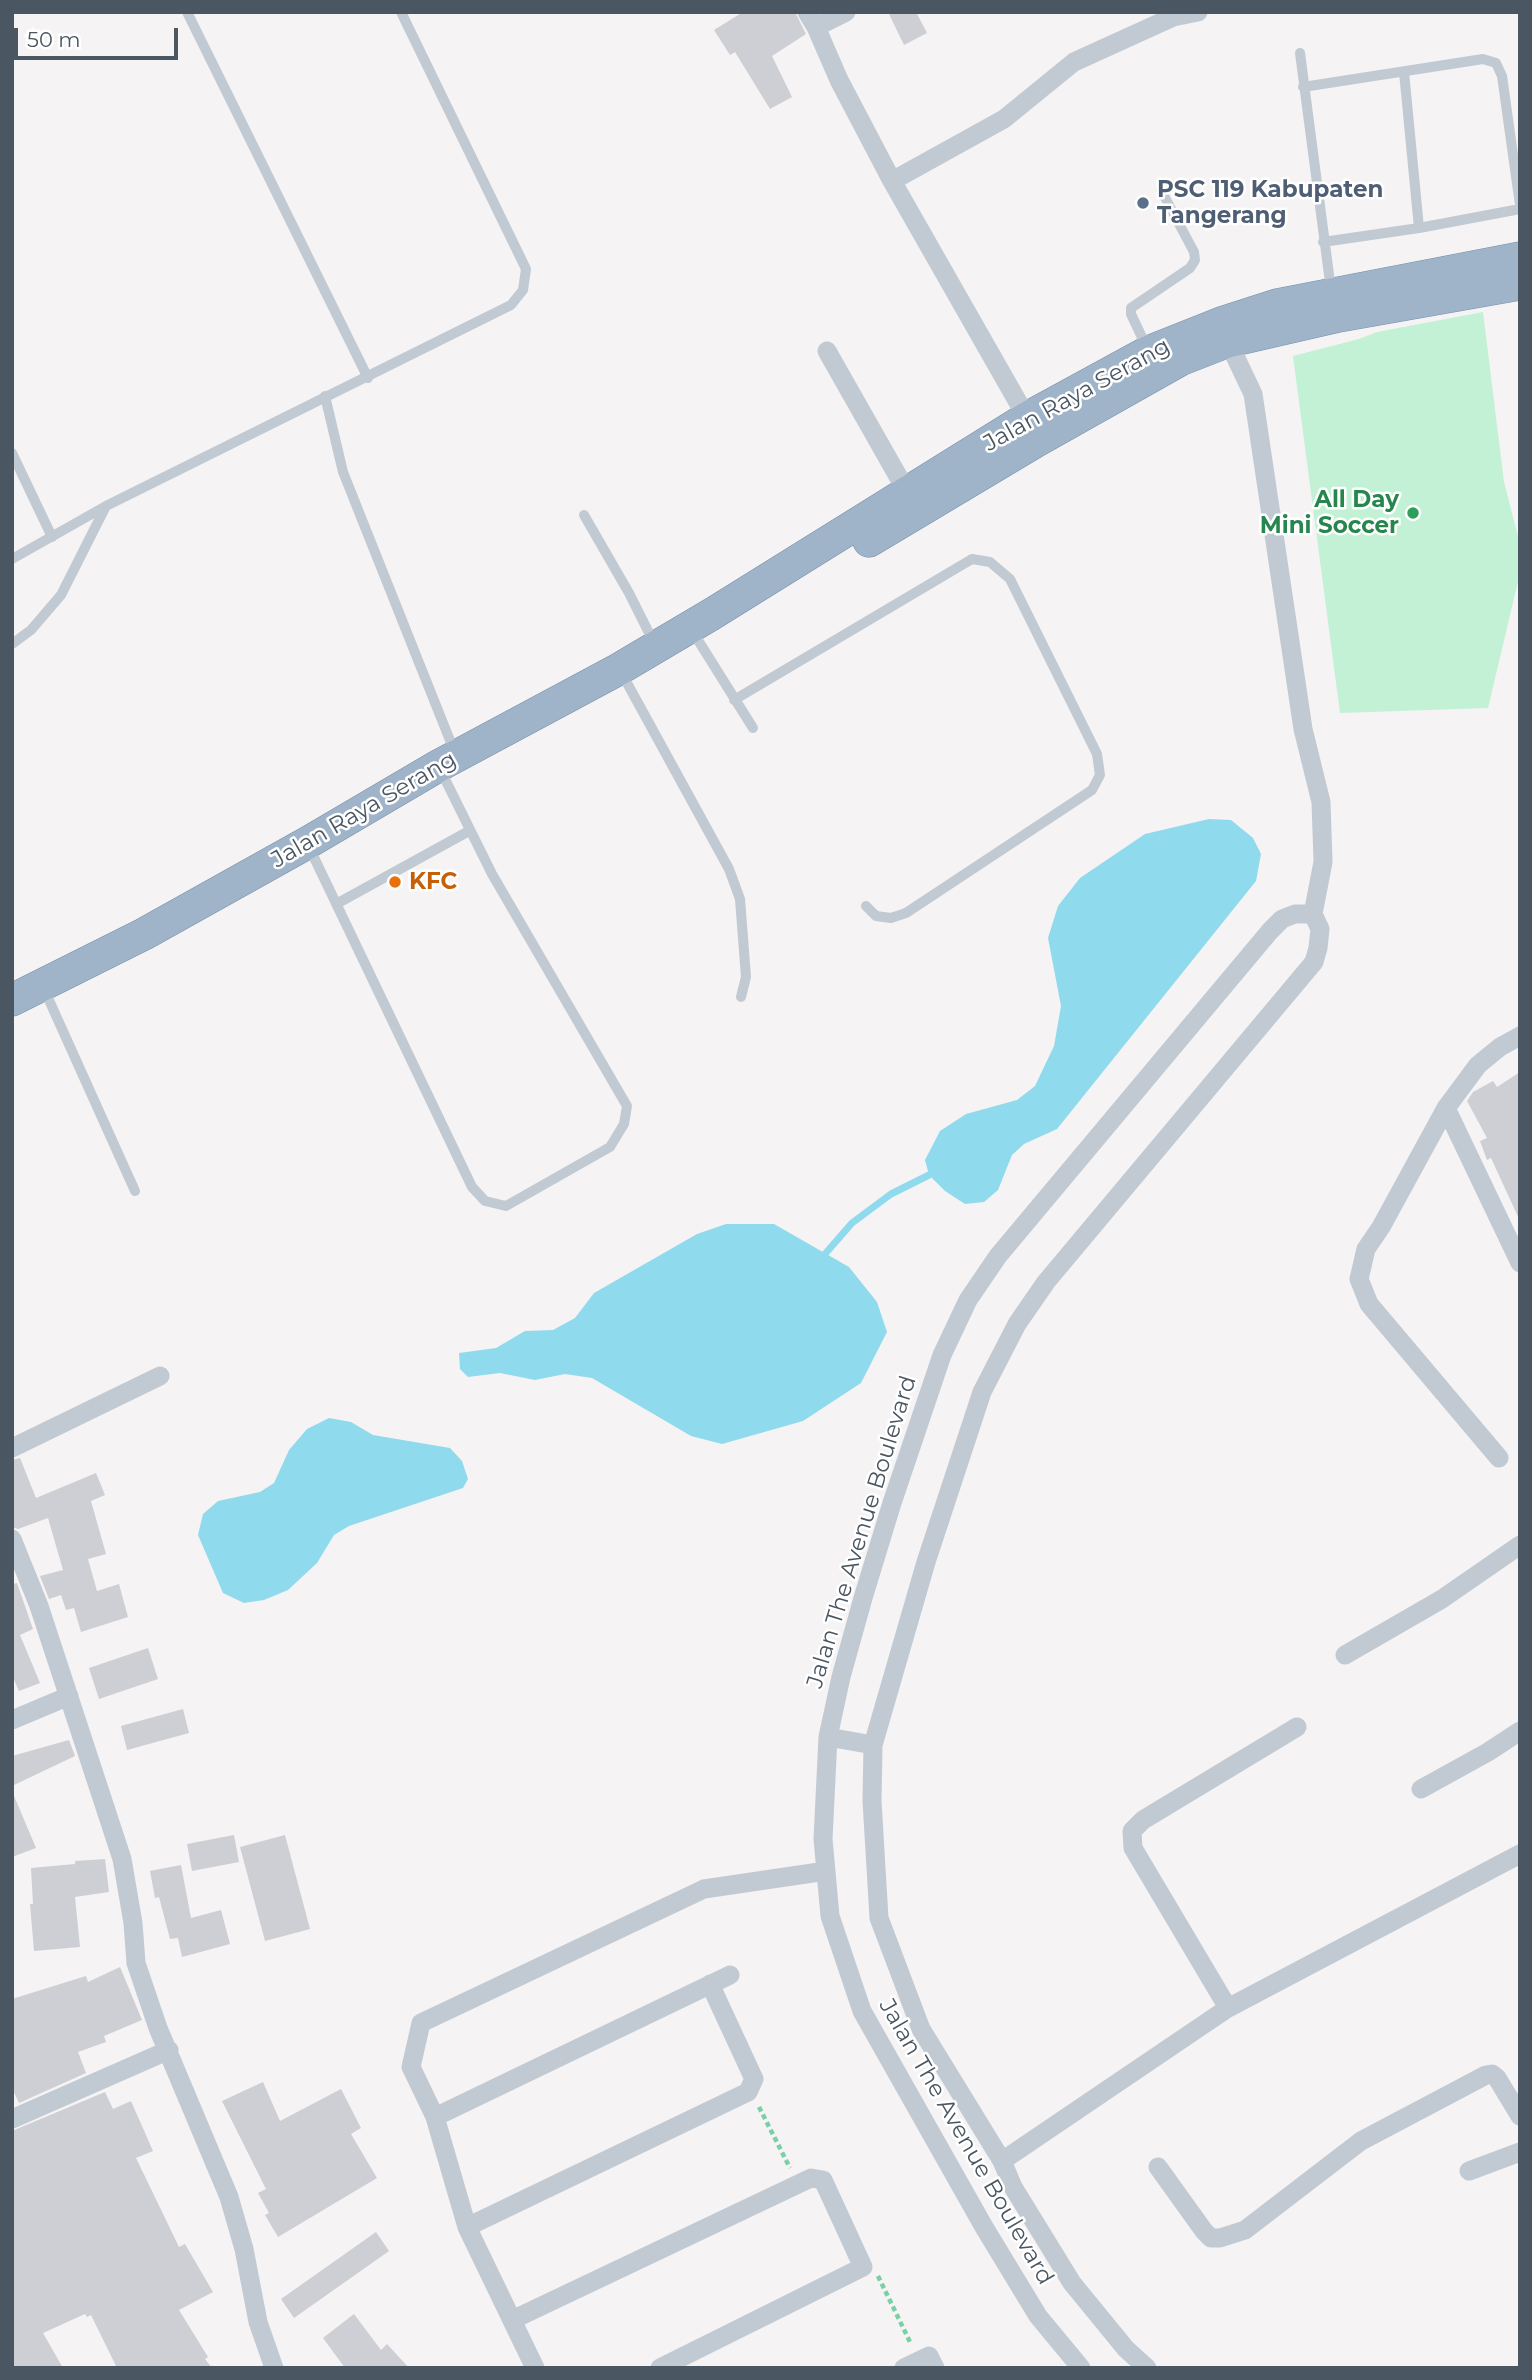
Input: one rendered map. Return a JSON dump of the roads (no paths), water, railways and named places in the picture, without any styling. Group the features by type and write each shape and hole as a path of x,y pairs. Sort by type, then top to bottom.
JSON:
{"highway":[{"name":"Jalan Raya Serang","path":"701,620 781,594 1062,426 1180,360 1224,332 1277,305 1520,258"},
{"name":"Jalan Raya Serang","path":"26,992 144,934 447,761 619,669 1027,418 1148,352 1224,332 1339,316 1520,284"}],"street":[{"path":"846,12 812,19 839,80 892,181 1027,418"},
{"path":"892,181 1004,119 1074,62 1173,17 1198,12"},
{"name":"Jalan The Avenue Boulevard","path":"1147,2368 1126,2349 1072,2283 1013,2186 1002,2161 921,2029 879,1918 872,1801 873,1745 926,1562 982,1392 1012,1336 1046,1282 1314,962 1320,929 1313,914 1323,862 1321,802 1303,729 1253,394 1224,332"},
{"path":"827,351 907,492"},
{"name":"Jalan The Avenue Boulevard","path":"1081,2368 1038,2316 984,2227 862,2011 830,1916 823,1839 828,1737 845,1664 892,1503 942,1355 968,1300 998,1256 1270,931 1282,919 1295,914 1313,914"},
{"path":"1499,1458 1369,1304 1359,1279 1366,1249 1381,1227 1446,1108 1478,1065 1500,1047 1520,1036"},
{"path":"1446,1108 1520,1263"},
{"path":"12,1448 160,1376"},
{"path":"12,1539 28,1576 122,1859 133,1923 136,1963 158,2028 229,2197 244,2249 258,2322 274,2368"},
{"path":"1345,1655 1442,1599 1520,1545"},
{"path":"12,1720 69,1696"},
{"path":"1228,2008 1133,1847 1132,1831 1143,1820 1297,1727"},
{"path":"1421,1789 1520,1731"},
{"path":"828,1737 873,1745"},
{"path":"1002,2161 1228,2008 1520,1854"},
{"path":"535,2368 467,2227 435,2117 411,2067 421,2023 704,1888 826,1871"},
{"path":"435,2117 730,1975"},
{"path":"467,2227 748,2092 754,2079 710,1984"},
{"path":"12,2119 169,2050"},
{"path":"1158,2167 1204,2231 1211,2238 1220,2238 1245,2230 1361,2141 1486,2075 1492,2074 1497,2078 1520,2116"},
{"path":"1469,2171 1520,2152"},
{"path":"512,2320 811,2178 822,2180 863,2267 660,2368"}],"lane":[{"path":"187,12 368,378"},
{"path":"12,559 106,506 511,305 523,290 526,269 401,12"},
{"path":"1300,53 1332,294"},
{"path":"1303,87 1483,59 1496,63 1502,76 1520,207 1419,228 1323,242"},
{"path":"1404,72 1419,228"},
{"path":"1148,352 1131,314 1131,308 1190,268 1195,260 1194,252 1161,190"},
{"path":"307,843 472,1187 485,1201 506,1206 610,1147 624,1124 627,1106 469,831 447,761 343,472 325,396"},
{"path":"12,453 52,537"},
{"path":"12,644 31,630 61,595 106,506"},
{"path":"584,515 639,611 655,645"},
{"path":"734,700 972,559 990,562 1010,579 1097,754 1100,775 1092,790 906,913 891,918 876,916 866,906"},
{"path":"701,620 734,700 752,728"},
{"path":"619,669 729,869 740,899 746,977 741,997"},
{"path":"338,903 469,831"},
{"path":"26,992 135,1191"}],"water":[{"path":"1209,819 1231,820 1253,838 1261,854 1256,881 1057,1129 1024,1144 1012,1155 998,1190 984,1202 965,1204 945,1191 929,1175 925,1160 940,1131 966,1114 1017,1100 1035,1086 1054,1046 1061,1006 1048,938 1058,906 1080,878 1145,834"},
{"path":"726,1224 774,1224 849,1267 877,1302 887,1332 861,1383 803,1421 722,1444 691,1436 592,1378 565,1374 535,1380 500,1373 468,1377 460,1369 459,1353 496,1348 525,1331 553,1330 575,1318 594,1293 697,1234"},
{"path":"329,1418 351,1422 373,1435 450,1448 462,1461 468,1479 463,1488 349,1526 334,1535 317,1563 288,1590 264,1600 244,1603 223,1593 198,1535 203,1514 218,1501 260,1492 274,1483 289,1450 307,1429"}],"waterway":[{"path":"825,1254 852,1223 891,1194 929,1175"}],"place":[{"name":"PSC 119 Kabupaten Tangerang","path":"1143,203"},
{"name":"All Day Mini Soccer","path":"1413,513"},
{"name":"KFC","path":"395,882"}]}
